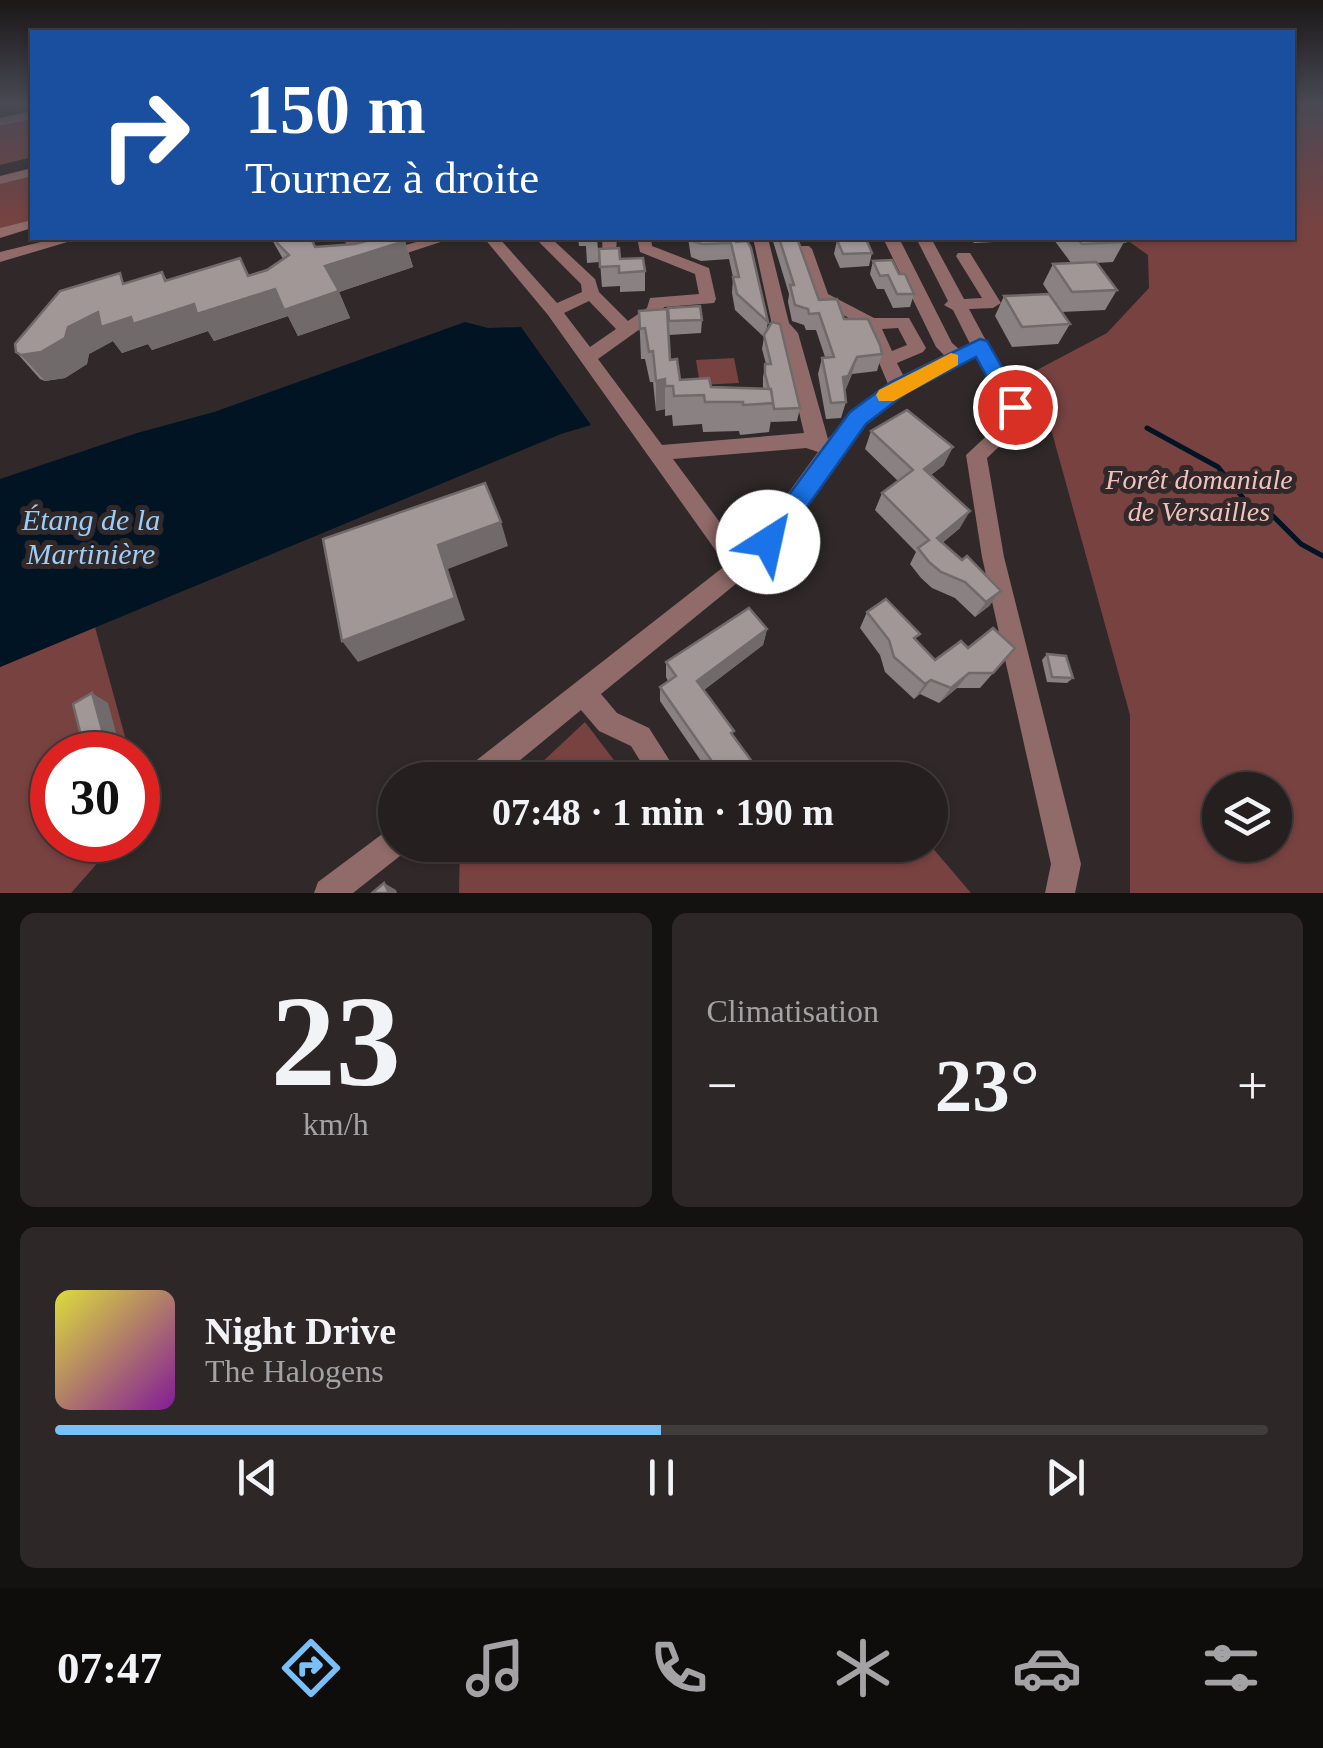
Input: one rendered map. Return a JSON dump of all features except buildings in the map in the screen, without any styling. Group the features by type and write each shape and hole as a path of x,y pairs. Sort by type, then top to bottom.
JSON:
{"street":[{"path":"0,167 30,160"},
{"path":"0,180 30,172"},
{"path":"0,232 30,224"},
{"path":"0,246 30,238"},
{"path":"0,257 64,240"},
{"path":"351,240 364,262 432,240"},
{"path":"494,240 554,311 740,567"},
{"path":"544,240 590,283 591,294 627,330"},
{"path":"608,240 609,261"},
{"path":"588,357 655,310 656,302 708,299 703,271 645,249 644,240"},
{"path":"760,240 781,325 789,333 824,446"},
{"path":"893,240 945,347 957,357"},
{"path":"925,240 1018,419 976,455 993,557 1066,864 1060,893"},
{"path":"804,249 821,296 871,324 903,322 917,348 887,360"},
{"path":"925,306 993,303 964,256"},
{"path":"554,311 591,294"},
{"path":"871,324 899,387"},
{"path":"497,762 768,542 824,446 899,387 980,346"},
{"path":"658,453 824,446"},
{"path":"584,694 608,722 640,737 656,762"},
{"path":"330,893 378,855"}],"green space":[{"path":"0,146 30,146 30,158 0,165"},
{"name":"Forêt domaniale de Versailles","path":"1295,146 1323,146 1323,893 1130,893 1130,715 1035,371 1107,333 1149,288 1148,255 1127,240 1295,240"},
{"path":"30,176 30,222 0,229 0,183"},
{"path":"734,358 739,383 700,385 696,360"},
{"path":"95,627 124,732 30,732 30,862 98,862 71,893 0,893 0,667"},
{"path":"585,722 615,762 542,762"},
{"path":"460,862 945,862 971,893 459,893"}],"water":[{"name":"Étang de la Martinière","path":"465,322 488,328 521,327 591,425 561,434 0,667 0,479 214,412"}],"waterway":[{"path":"1147,428 1218,467 1248,504 1273,516 1301,544 1323,556"}],"slow traffic":[{"path":"887,395 951,360"}],"route":[{"path":"768,542 858,418 899,387 980,346 1015,407"}]}
